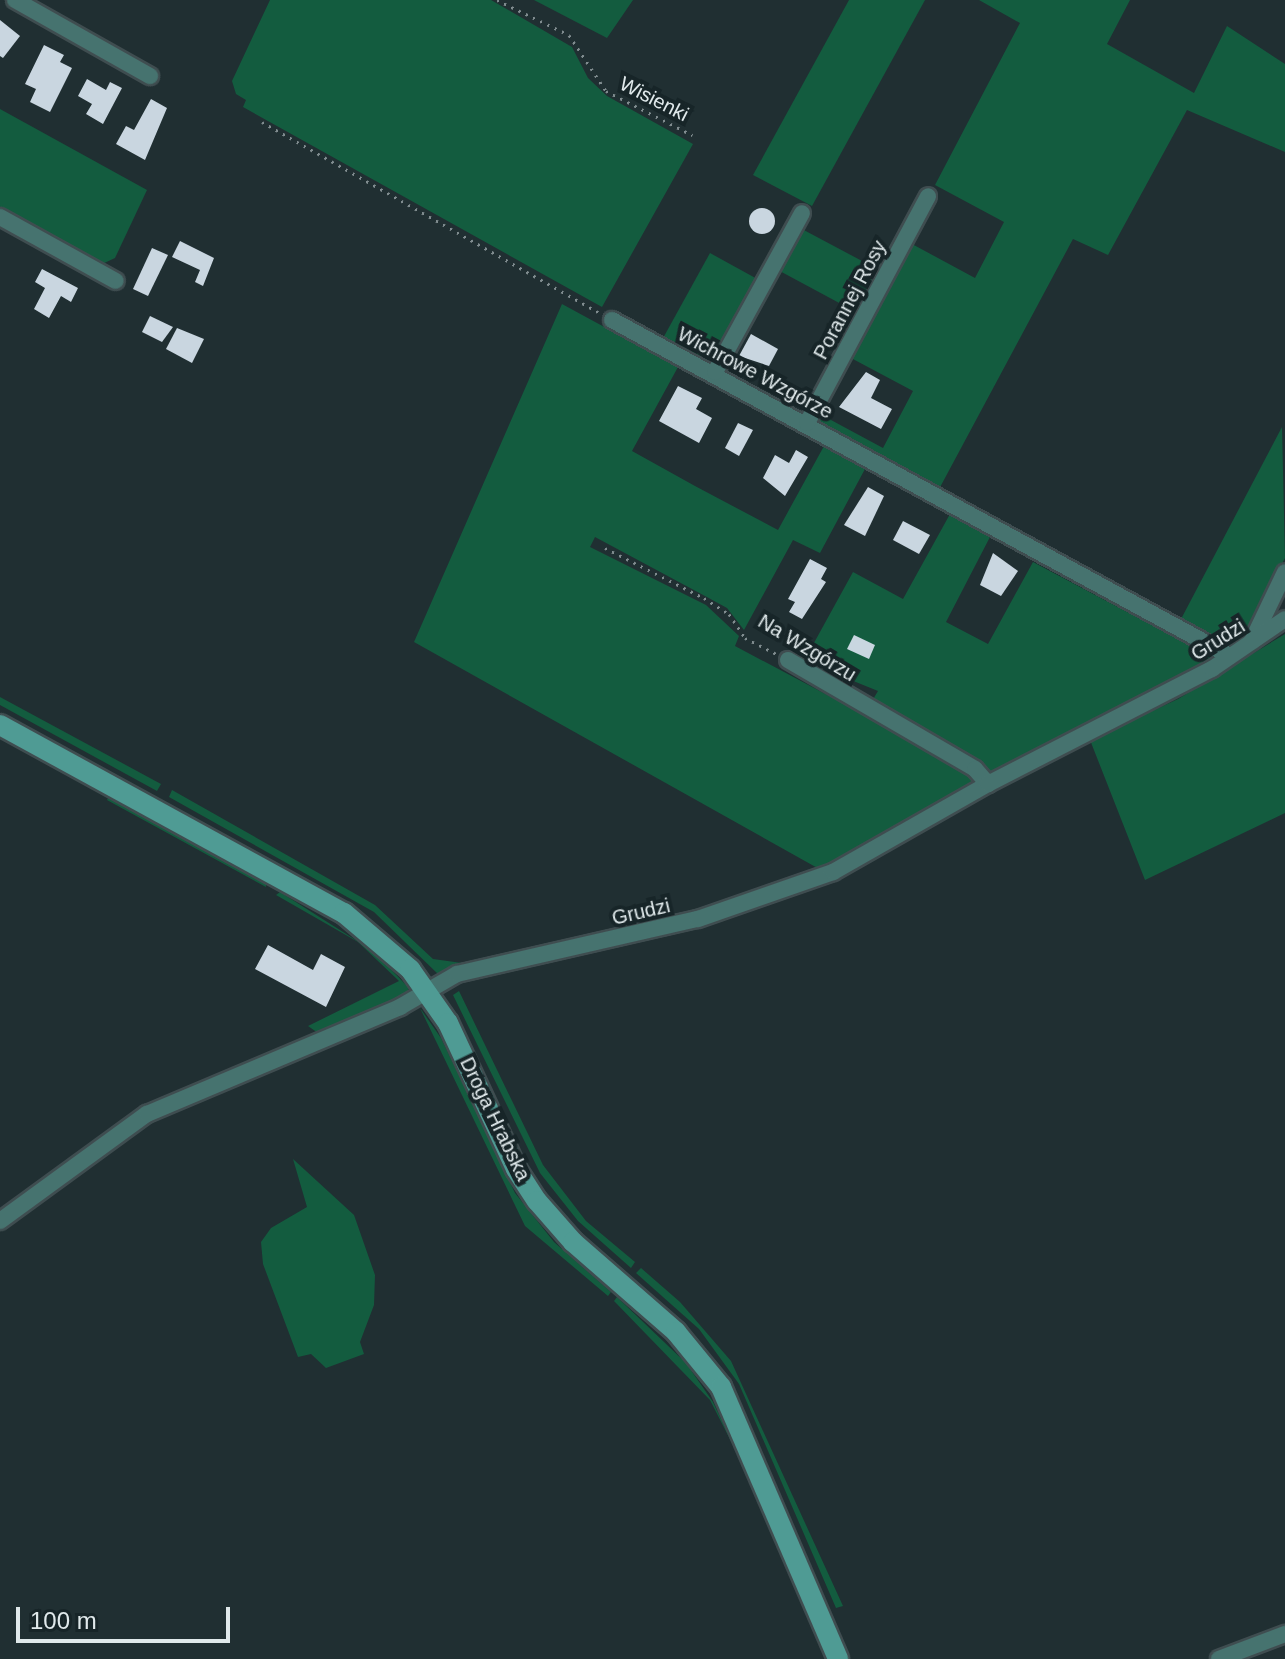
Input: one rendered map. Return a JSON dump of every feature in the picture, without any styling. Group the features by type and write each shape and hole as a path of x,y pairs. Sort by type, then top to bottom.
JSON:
{"street":[{"path":"15,0 150,76"},
{"name":"Porannej Rosy","path":"807,423 928,196"},
{"path":"715,372 802,213"},
{"path":"0,217 116,281"},
{"name":"Wichrowe Wzgórze","path":"612,320 715,372 1230,656"},
{"path":"1251,643 1285,572"},
{"name":"Grudzi","path":"0,1221 147,1114 428,992 463,972 769,898 833,872 988,784 1230,656 1285,619"},
{"name":"Na Wzgórzu","path":"788,660 975,769 988,784"},
{"name":"Droga Hrabska","path":"0,725 344,913 391,950 428,992 537,1201 573,1242 676,1332 721,1387 838,1659"},
{"path":"1219,1659 1285,1634"}],"path":[{"name":"Wisienki","path":"497,0 569,35 606,91 692,135"},
{"path":"262,122 612,320"},
{"name":"Na Wzgórzu","path":"605,548 704,598 729,614 745,638 788,660"}],"green space":[{"path":"270,0 491,0 572,47 588,78 607,96 693,144 602,307 243,107 246,100 236,94 232,81"},
{"path":"534,0 633,0 607,38"},
{"path":"849,0 925,0 812,206 753,175"},
{"path":"979,0 1130,0 1107,44 1194,93 1227,26 1285,64 1285,152 1187,110 1108,255 1073,239 938,491 820,425 819,418 826,406 831,420 883,448 913,391 851,358 912,244 975,278 1004,222 935,185 1020,23"},
{"path":"0,109 147,190 115,258 100,265 0,208"},
{"path":"800,228 879,270 856,312 776,269"},
{"path":"710,253 759,280 719,352 692,357 662,340"},
{"path":"562,304 678,367 632,451 695,486 778,530 824,446 865,469 820,553 793,540 744,630 727,608 705,596 595,537 590,547 706,605 739,636 735,646 972,772 979,782 821,870 414,642"},
{"path":"1282,427 1285,558 1243,638 1229,648 1180,621"},
{"path":"950,514 990,537 946,622 988,644 1033,562 1210,656 1210,664 992,776 872,701 878,691 804,661 853,572 903,599"},
{"path":"1285,634 1285,813 1145,880 1090,740 1178,699"},
{"path":"0,697 161,784 157,791 0,705"},
{"path":"172,790 375,905 433,959 462,963 440,976 374,912 169,797"},
{"path":"107,800 266,884 266,887"},
{"path":"280,892 373,951 409,988 405,997 318,1033 308,1026 399,981 358,942 276,895"},
{"path":"459,991 543,1165 586,1221 635,1262 631,1268 578,1221 540,1173 453,995"},
{"path":"420,1008 441,1038 515,1193 554,1242 611,1292 608,1296 525,1226"},
{"path":"293,1159 354,1215 375,1275 374,1305 360,1342 364,1354 326,1368 311,1354 298,1357 263,1264 261,1242 271,1228 307,1207"},
{"path":"641,1268 680,1302 731,1361 843,1606 836,1608 739,1384 699,1329 636,1273"},
{"path":"632,1279 698,1339 729,1383 829,1611 749,1429"},
{"path":"617,1297 686,1363 713,1402 742,1463 710,1400 614,1301"}],"building":[{"path":"0,20 20,36 3,58 0,56"},
{"path":"44,45 64,55 60,62 72,68 50,112 30,102 36,89 25,84"},
{"path":"87,79 106,90 110,82 122,88 103,124 86,114 92,104 78,96"},
{"path":"151,99 167,108 145,160 116,144 126,126 134,130"},
{"path":"762,208 771,212 775,221 771,230 762,234 753,230 749,221 753,212"},
{"path":"180,241 214,258 203,286 195,282 200,270 172,257"},
{"path":"152,248 168,255 148,296 133,289"},
{"path":"42,269 78,288 71,302 61,296 49,318 34,309 45,288 35,282"},
{"path":"150,316 173,327 162,342 142,332"},
{"path":"177,328 204,339 192,363 166,349"},
{"path":"751,334 778,349 769,366 739,356"},
{"path":"866,372 880,380 871,398 892,409 881,429 839,407"},
{"path":"678,386 702,398 696,409 712,418 699,443 659,421"},
{"path":"738,423 753,430 739,456 725,448"},
{"path":"796,450 808,457 785,496 763,478 775,455 789,463"},
{"path":"868,487 884,496 865,536 844,525"},
{"path":"903,521 930,535 919,554 893,540"},
{"path":"993,553 1018,571 1001,596 980,585"},
{"path":"810,559 827,568 821,579 826,582 802,619 789,612 795,602 788,599"},
{"path":"854,635 875,645 869,659 847,649"},
{"path":"268,945 313,970 321,954 345,967 326,1007 255,969"}]}
